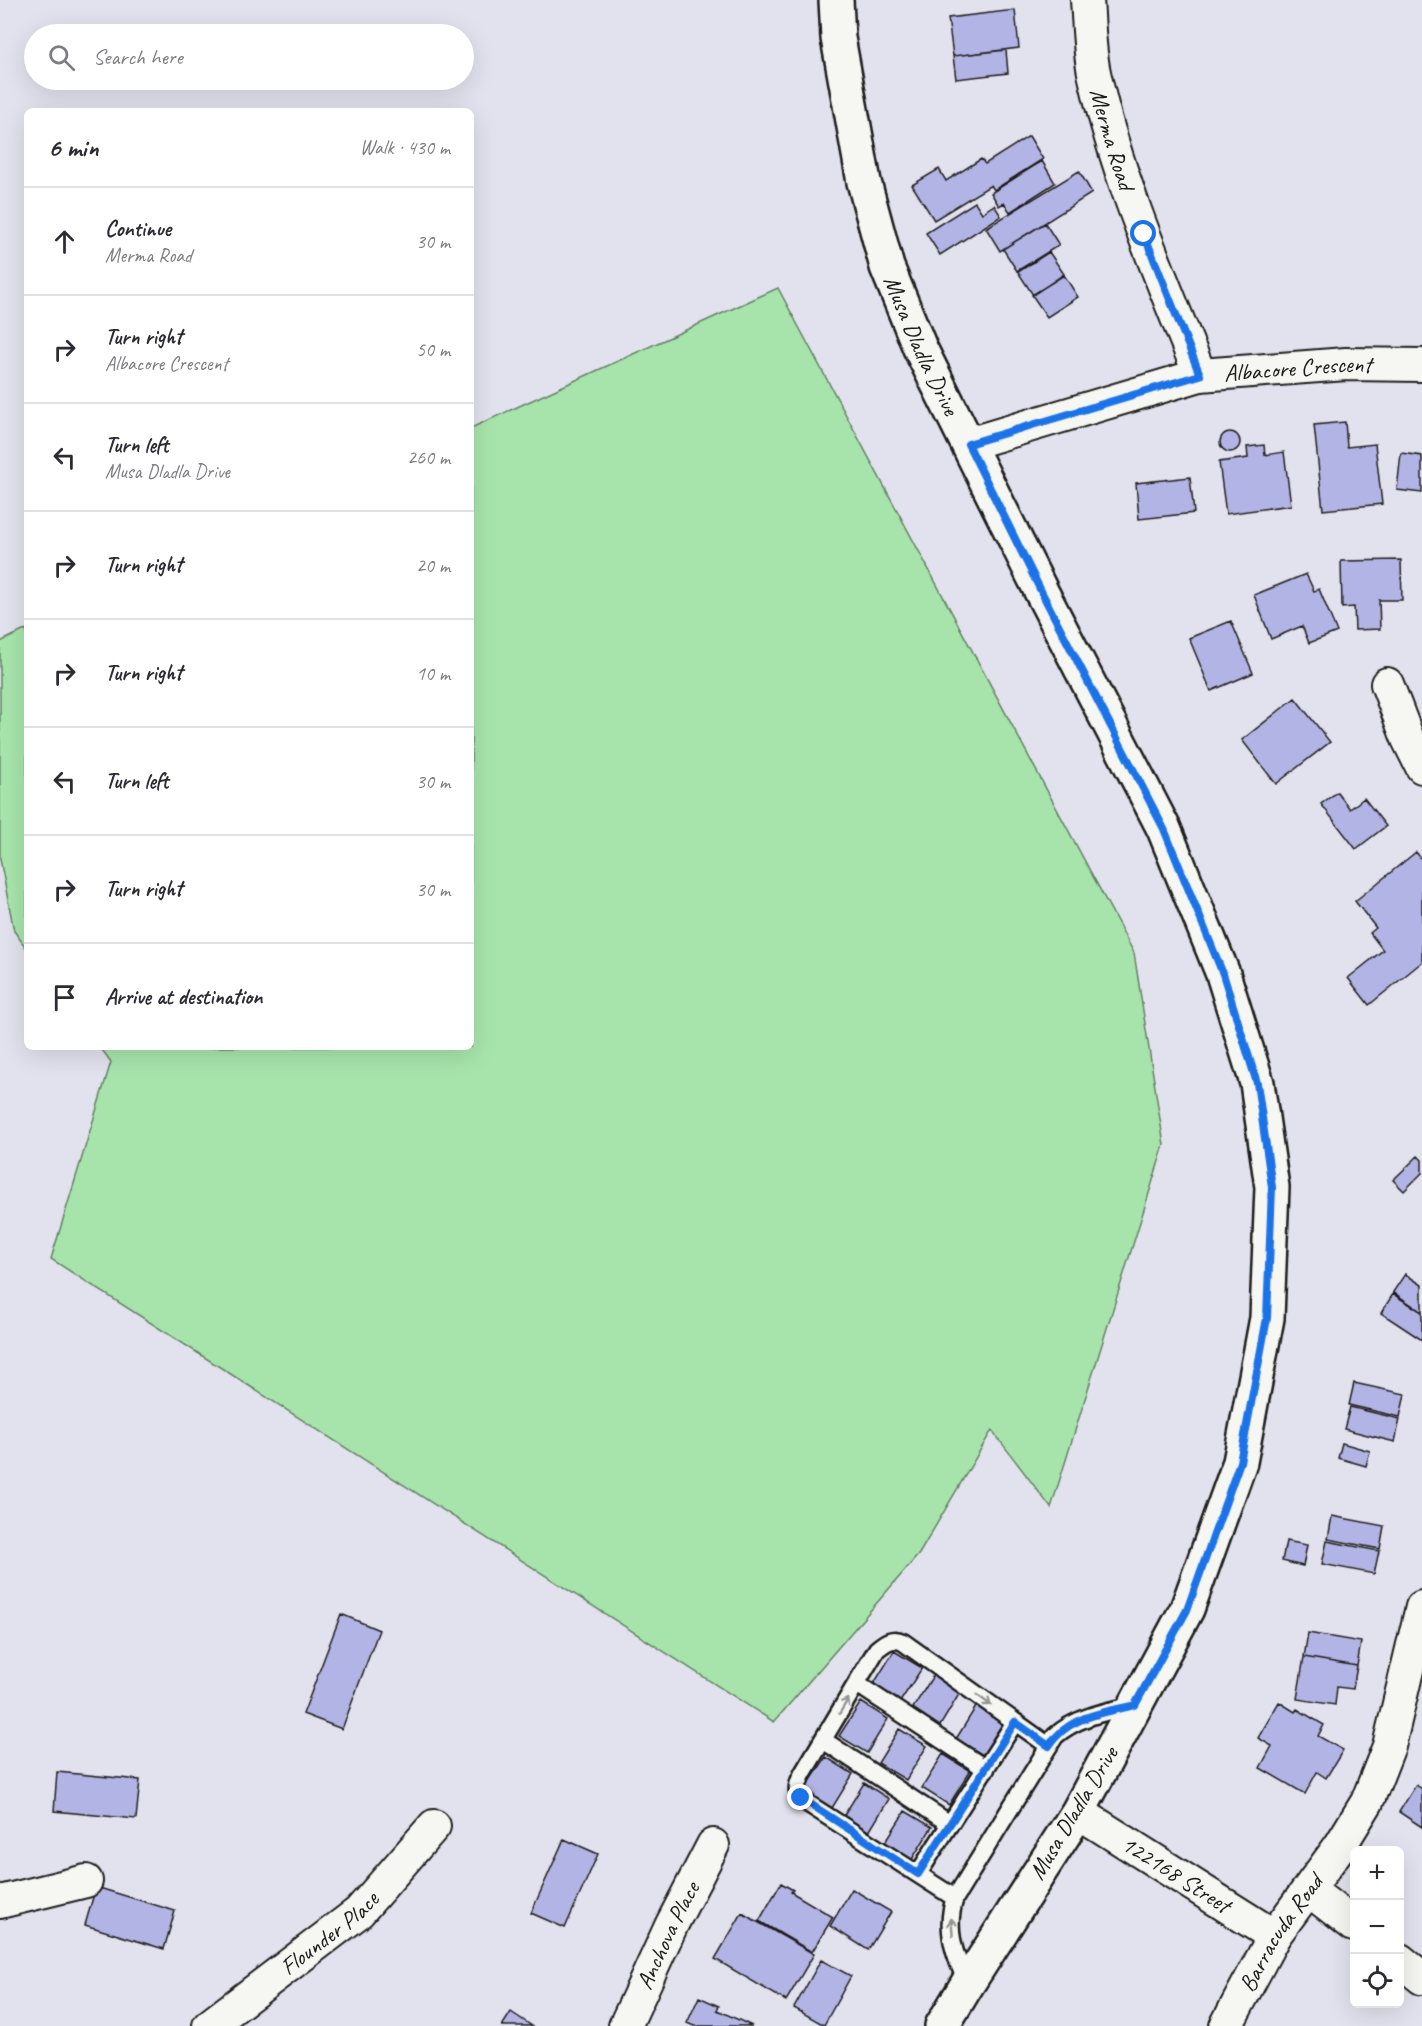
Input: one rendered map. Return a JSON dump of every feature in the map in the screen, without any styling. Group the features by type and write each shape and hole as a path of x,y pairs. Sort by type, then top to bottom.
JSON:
{"street":[{"name":"Musa Dladla Drive","path":"836,0 838,38 864,182 887,267 920,348 1042,593 1164,829 1223,974 1257,1083 1272,1187 1267,1318 1240,1462 1187,1610 1078,1812 942,2026"},
{"name":"Merma Road","path":"1087,0 1094,75 1113,145 1144,234 1200,375"},
{"name":"Albacore Crescent","path":"968,444 1200,375 1346,364 1422,365"},
{"path":"1386,684 1422,767"},
{"name":"Barracuda Road","path":"1226,2026 1274,1936 1340,1846 1366,1802 1389,1746 1422,1607"},
{"name":"122168 Street","path":"1078,1812 1274,1936"},
{"name":"Flounder Place","path":"209,2026 359,1912 434,1827"},
{"name":"Anchova Place","path":"625,2026 672,1924 713,1845"},
{"path":"0,1902 86,1881"},
{"path":"1309,1890 1350,1922"},
{"path":"1404,1963 1422,1978"}],"lane":[{"path":"955,1898 801,1798 798,1792 798,1783 877,1650 885,1643 897,1640 1049,1746"},
{"path":"857,1684 986,1769"},
{"path":"968,1983 960,1969 953,1944 951,1910 955,1898 1055,1736 1073,1723 1089,1716 1135,1705"},
{"path":"918,1874 1015,1722"},
{"path":"823,1740 950,1824"}],"green space":[{"path":"778,288 1134,953 1164,1145 1051,1508 992,1430 919,1554 774,1722 51,1259 111,1062 102,1050 474,1050 474,427"},
{"path":"24,630 24,945 14,931 0,859 0,642"}],"building":[{"path":"1015,10 1019,48 953,56 948,18"},
{"path":"1006,50 1008,73 956,79 953,56"},
{"path":"1029,136 1043,159 994,190 991,185 934,220 912,185 939,169 946,181 981,159 985,164"},
{"path":"1042,161 1055,183 1010,212 1004,203 999,206 991,193"},
{"path":"1079,171 1092,193 1000,251 986,228"},
{"path":"975,202 982,213 994,205 1001,216 940,255 926,233"},
{"path":"1045,223 1059,245 1017,271 1003,249"},
{"path":"1049,252 1064,274 1033,295 1018,272"},
{"path":"1064,275 1078,297 1047,317 1032,295"},
{"path":"1345,422 1347,447 1375,444 1382,504 1323,510 1314,425"},
{"path":"1230,432 1237,435 1240,442 1237,449 1230,452 1223,449 1220,442 1223,435"},
{"path":"1264,445 1265,455 1284,452 1291,505 1226,514 1219,462 1248,458 1247,447"},
{"path":"1401,453 1422,456 1422,493 1397,490"},
{"path":"1190,477 1194,513 1139,519 1136,483"},
{"path":"1401,560 1402,600 1379,600 1380,629 1355,630 1354,607 1342,608 1341,561"},
{"path":"1306,574 1314,591 1319,589 1337,632 1309,643 1302,626 1271,639 1254,595"},
{"path":"1231,621 1253,673 1211,691 1189,638"},
{"path":"1295,698 1330,742 1276,784 1242,740"},
{"path":"1337,792 1350,809 1364,798 1386,826 1356,849 1321,804"},
{"path":"1416,852 1422,860 1422,962 1369,1005 1348,978 1383,950 1370,933 1376,928 1355,901"},
{"path":"1418,1156 1422,1160 1422,1173 1404,1191 1393,1180"},
{"path":"1405,1274 1422,1285 1422,1312 1393,1292"},
{"path":"1393,1294 1422,1312 1422,1340 1381,1313"},
{"path":"1354,1383 1405,1394 1400,1417 1349,1405"},
{"path":"1350,1407 1400,1419 1395,1442 1344,1429"},
{"path":"1342,1443 1370,1451 1366,1466 1338,1458"},
{"path":"1332,1516 1384,1526 1380,1549 1328,1539"},
{"path":"1286,1541 1307,1545 1303,1566 1282,1561"},
{"path":"1327,1541 1379,1551 1374,1574 1322,1564"},
{"path":"341,1614 379,1630 342,1729 303,1714"},
{"path":"1308,1633 1361,1642 1357,1666 1304,1657"},
{"path":"894,1651 922,1668 900,1702 873,1685"},
{"path":"1304,1657 1357,1666 1353,1689 1337,1687 1335,1705 1297,1699"},
{"path":"934,1674 961,1691 940,1726 913,1708"},
{"path":"861,1702 888,1719 867,1753 839,1736"},
{"path":"1279,1702 1295,1712 1297,1709 1324,1725 1318,1736 1343,1750 1326,1778 1317,1772 1305,1794 1260,1768 1272,1746 1258,1738"},
{"path":"977,1705 1004,1722 983,1755 956,1739"},
{"path":"899,1729 927,1746 906,1780 878,1763"},
{"path":"943,1754 970,1771 949,1805 922,1788"},
{"path":"826,1757 853,1774 832,1808 804,1791"},
{"path":"57,1772 140,1780 136,1819 54,1811"},
{"path":"864,1783 889,1799 869,1832 843,1817"},
{"path":"1416,1785 1422,1789 1422,1827 1399,1812"},
{"path":"905,1811 932,1827 911,1861 884,1844"},
{"path":"564,1839 598,1854 565,1928 531,1913"},
{"path":"781,1883 793,1890 791,1892 833,1917 812,1952 759,1921"},
{"path":"96,1887 175,1911 164,1949 85,1925"},
{"path":"852,1889 891,1912 868,1950 830,1926"},
{"path":"742,1913 814,1954 786,2001 715,1959"},
{"path":"821,1960 851,1976 824,2025 794,2008"},
{"path":"699,1997 719,2006 717,2010 752,2026 694,2026 687,2023"},
{"path":"511,2012 532,2026 502,2026"}],"route":[{"path":"801,1798 918,1874 1015,1722 1049,1746 1055,1736 1073,1723 1089,1716 1135,1705 1187,1610 1240,1462 1267,1318 1272,1187 1257,1083 1223,974 1164,829 968,444 1200,375 1144,234"}]}
